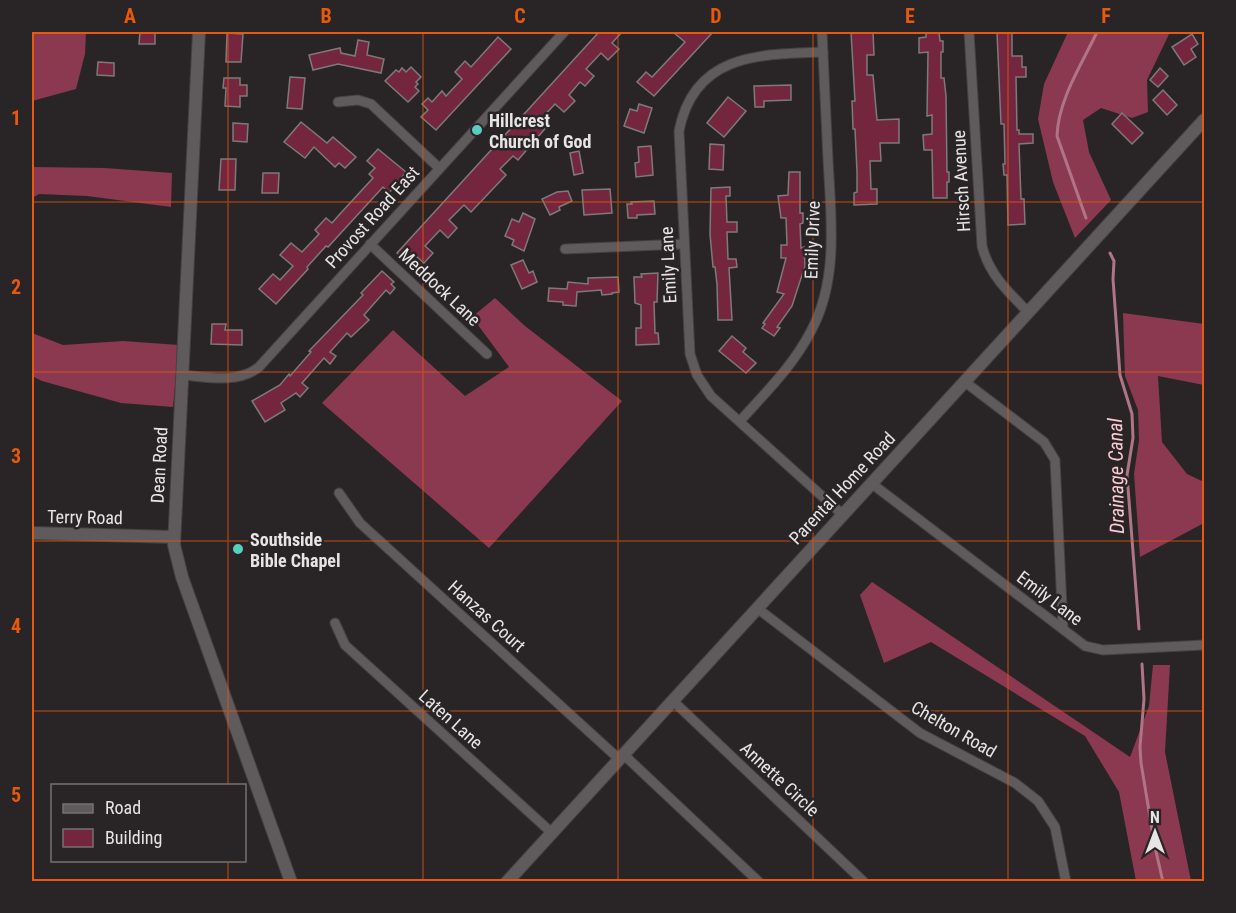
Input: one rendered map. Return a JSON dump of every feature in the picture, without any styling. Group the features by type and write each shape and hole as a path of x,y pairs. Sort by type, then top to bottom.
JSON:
{"street":[{"name":"Dean Road","path":"199,32 174,537 182,577 291,882"},
{"name":"Provost Road East","path":"182,375 235,378 252,372 564,32"},
{"name":"Emily Drive","path":"740,421 801,350 812,330 826,292 831,232 822,32"},
{"name":"Hirsch Avenue","path":"969,32 982,246 993,275 1028,312"},
{"name":"Emily Lane","path":"823,52 777,53 746,58 719,70 697,90 682,116 679,131 688,343 692,363 707,391 843,514"},
{"path":"338,102 358,100 371,104 439,168"},
{"name":"Parental Home Road","path":"507,882 1204,120"},
{"name":"Meddock Lane","path":"370,244 487,354"},
{"path":"565,249 684,244"},
{"path":"965,382 1044,442 1055,460 1063,628"},
{"name":"Emily Lane","path":"871,483 1085,646 1094,649 1204,645"},
{"name":"Hanzas Court","path":"339,493 360,523 759,882"},
{"name":"Terry Road","path":"32,534 174,537"},
{"name":"Chelton Road","path":"757,608 920,733 1016,783 1038,801 1055,827 1066,882"},
{"name":"Laten Lane","path":"335,623 345,645 552,833"},
{"name":"Annette Circle","path":"672,700 864,882"}],"shaded area":[{"path":"32,32 86,32 85,54 76,89 32,101"},
{"path":"1068,32 1170,32 1147,80 1148,112 1132,118 1101,108 1083,120 1089,152 1111,200 1075,238 1053,182 1038,119 1044,84"},
{"path":"32,167 105,168 172,173 171,207 87,196 39,194 32,198"},
{"path":"495,298 525,326 622,401 489,548 322,403 393,330 465,396 509,367 472,317"},
{"path":"1123,313 1204,324 1204,385 1158,376 1162,442 1187,474 1204,482 1204,523 1140,557 1134,474 1139,440 1138,410 1125,376"},
{"path":"32,333 63,345 123,341 179,345 173,407 121,403 42,381 32,376"},
{"path":"872,582 1130,757 1149,706 1153,665 1170,665 1165,752 1191,881 1136,881 1119,792 1085,736 931,642 884,663 860,595"}],"building":[{"path":"140,32 155,32 155,44 139,44"},
{"path":"599,32 622,32 612,43 619,49 608,60 601,53 586,69 594,76 585,86 580,82 569,95 575,101 564,112 555,104 542,118 549,124 518,160 513,156 500,169 506,175 471,212 464,205 449,220 457,228 448,238 440,230 425,246 433,253 424,263 416,256 409,264 397,253"},
{"path":"673,32 713,32 654,96 637,82 646,72 652,77 685,42"},
{"path":"851,32 873,32 874,55 867,55 867,75 873,75 877,120 899,119 899,143 880,143 881,161 870,161 871,189 877,189 877,204 854,205 854,193 857,192 857,172 855,129 853,129 852,101 855,101"},
{"path":"926,32 939,32 940,41 943,41 941,78 944,78 946,96 947,172 949,172 947,198 933,198 932,150 924,150 923,135 932,134 932,115 927,116 928,52 919,53 919,38 926,37"},
{"path":"997,32 1012,32 1012,56 1022,56 1022,67 1026,67 1026,77 1016,77 1017,130 1019,134 1033,134 1033,143 1019,144 1021,199 1024,199 1025,224 1008,225 1007,175 1004,175 1003,164 1005,164 1004,124 1001,124"},
{"path":"227,33 243,34 241,62 226,62"},
{"path":"1192,34 1198,44 1191,49 1196,57 1184,65 1172,47"},
{"path":"498,37 511,49 436,130 421,117 428,110 422,104 428,98 432,102 442,91 446,96 462,79 455,72 465,61 471,67"},
{"path":"358,40 369,42 367,55 384,59 381,73 338,64 313,70 309,55 340,48 341,53 355,56"},
{"path":"98,62 114,63 114,76 97,75"},
{"path":"411,67 421,77 415,87 419,91 408,102 385,81 396,70 399,72 402,68 406,72"},
{"path":"1160,68 1168,76 1158,87 1150,80"},
{"path":"290,77 305,78 302,109 287,108"},
{"path":"224,78 240,78 240,85 247,85 247,96 240,96 240,107 225,106"},
{"path":"791,85 791,100 764,101 764,107 755,107 754,86"},
{"path":"1163,90 1177,105 1167,115 1153,100"},
{"path":"728,97 746,111 724,137 707,123"},
{"path":"639,104 652,108 644,133 624,126 630,109 637,111"},
{"path":"1122,113 1143,133 1132,144 1112,124"},
{"path":"301,122 327,143 333,137 356,157 345,168 339,163 335,167 314,147 305,158 284,142"},
{"path":"233,123 248,124 247,142 233,141"},
{"path":"710,144 724,145 723,170 709,169"},
{"path":"651,146 653,175 636,177 635,163 639,162 638,147"},
{"path":"378,149 406,172 389,193 383,187 328,247 326,246 276,304 259,289 273,274 280,280 293,266 280,255 291,243 302,252 319,234 315,230 326,218 332,223 373,178 369,174 375,168 367,161"},
{"path":"579,151 583,173 574,175 570,153"},
{"path":"221,159 236,159 235,190 219,190"},
{"path":"789,172 800,172 800,213 803,213 803,223 800,224 801,248 804,247 805,266 792,306 777,327 780,328 774,336 762,328 765,324 763,323 784,294 777,292 786,258 781,258 781,245 787,245 786,218 781,218 778,196 788,195"},
{"path":"263,173 279,173 278,193 262,193"},
{"path":"730,187 730,196 726,196 727,222 737,222 737,232 727,232 728,259 736,259 737,267 729,268 732,320 718,320 717,284 710,234 711,188"},
{"path":"610,189 612,213 584,215 582,190"},
{"path":"568,191 572,201 559,207 560,210 550,215 542,199 557,192"},
{"path":"654,201 655,214 628,218 627,204"},
{"path":"523,213 535,219 524,251 512,245 514,240 505,236 512,219 519,222"},
{"path":"523,260 529,273 533,271 537,282 522,289 511,265"},
{"path":"382,271 394,282 391,284 395,288 390,294 386,290 364,315 369,320 351,337 347,333 330,352 336,356 330,364 324,358 302,383 308,388 300,397 296,393 281,403 285,410 265,422 252,401 280,385 289,374 290,376 311,352 309,351 363,295 361,293"},
{"path":"658,273 657,302 654,302 655,333 658,333 659,344 636,345 636,328 641,328 641,305 635,303 634,277 642,277 641,274"},
{"path":"618,277 619,292 602,295 601,290 577,292 576,306 548,301 549,288 567,289 568,282 588,284 588,278"},
{"path":"212,324 226,324 225,330 242,330 242,345 211,344"},
{"path":"732,336 746,348 743,352 756,363 746,373 719,351"}],"waterway":[{"name":"Drainage Canal","path":"1086,218 1057,136 1058,123 1066,96 1097,32"},
{"name":"Drainage Canal","path":"1110,253 1114,261 1113,279 1120,375 1132,414 1133,438 1127,475 1139,629"},
{"name":"Drainage Canal","path":"1142,664 1144,699 1141,763 1163,882"}],"place":[{"name":"Hillcrest Church of God","path":"477,130"},
{"name":"Southside Bible Chapel","path":"238,549"}]}
